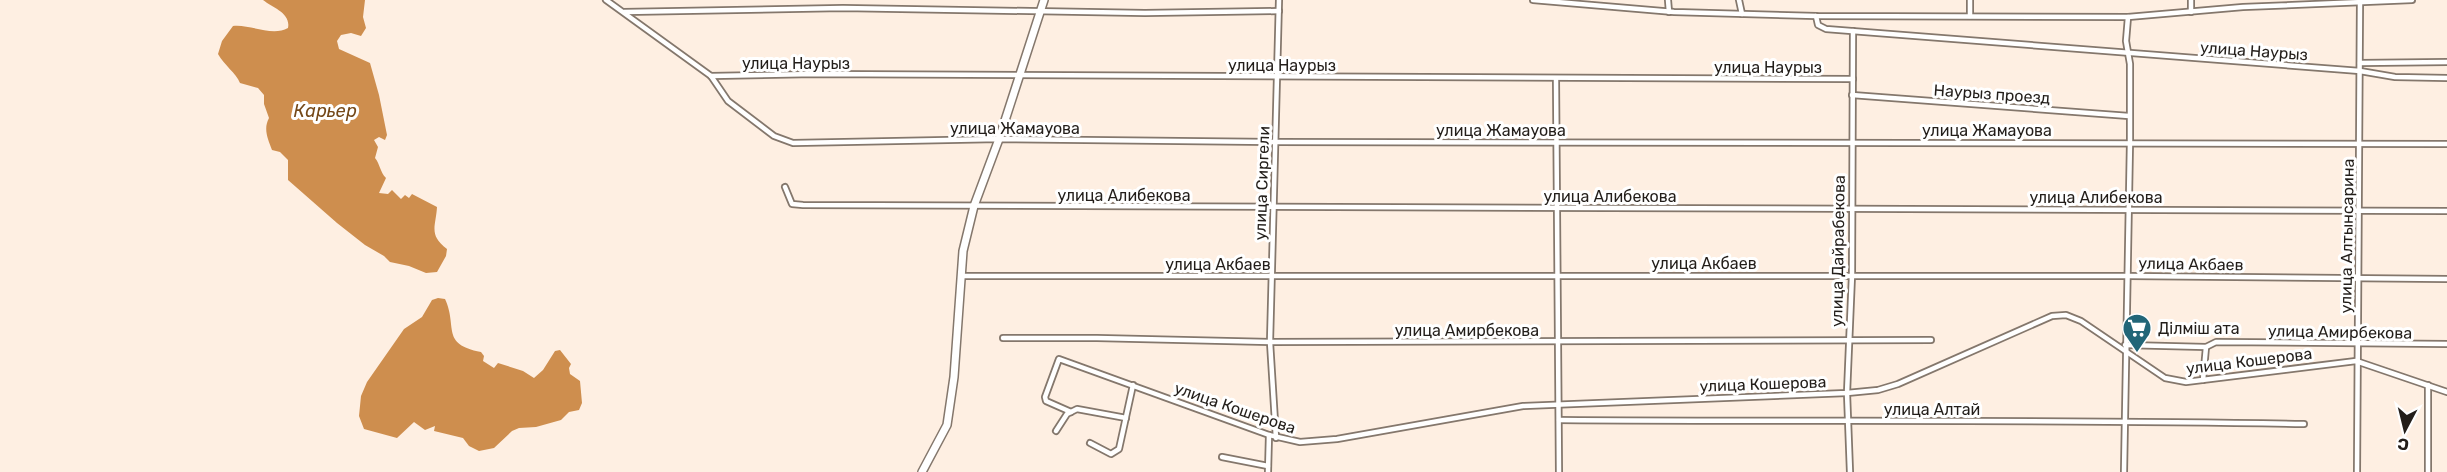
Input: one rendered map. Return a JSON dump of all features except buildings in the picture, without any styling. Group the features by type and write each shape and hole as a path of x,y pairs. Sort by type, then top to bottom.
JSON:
{"street":[{"name":"улица Жамауова","path":"606,0 711,76 728,101 783,141 793,143 999,139 1275,142 2447,144"},
{"path":"843,0 843,8"},
{"path":"922,472 947,425 954,377 963,250 974,206 999,139 1044,0"},
{"name":"улица Сиргели","path":"1276,438 1270,342 1279,0"},
{"path":"1533,0 1669,12 1816,16 2128,17 2243,7 2412,0"},
{"path":"1668,0 1669,12"},
{"path":"1739,0 1742,14"},
{"path":"1970,0 1970,16"},
{"path":"2191,0 2191,12"},
{"name":"улица Алтынсарина","path":"2357,472 2360,1"},
{"path":"624,12 843,8 1145,13 1279,11"},
{"name":"улица Наурыз","path":"1816,16 1818,25 1826,29 2360,71 2395,77 2447,78"},
{"path":"2124,472 2130,142 2126,41 2128,17"},
{"name":"улица Дайрабекова","path":"1850,472 1847,393 1852,275 1853,31"},
{"path":"2360,63 2447,62"},
{"name":"улица Наурыз","path":"711,76 815,74 1019,77 1276,78 1299,76 1852,80"},
{"path":"1556,79 1559,472"},
{"name":"Наурыз проезд","path":"1852,95 2129,116"},
{"name":"улица Алибекова","path":"785,187 792,204 803,205 2447,211"},
{"name":"улица Акбаев","path":"962,276 1852,275 2447,279"},
{"name":"улица Кошерова","path":"1071,412 1046,401 1045,397 1058,360 1061,359 1276,438 1300,442 1336,439 1523,406 1878,390 1898,384 2052,316 2066,315 2081,321 2125,348 2165,378 2186,382 2356,361 2447,392"},
{"name":"улица Амирбекова","path":"1003,338 1270,342 1931,340"},
{"name":"улица Амирбекова","path":"2125,348 2206,347 2216,342 2447,344"},
{"path":"2203,380 2206,347"},
{"path":"1090,443 1111,454 1116,453 1119,449 1132,385"},
{"path":"2428,385 2428,472"},
{"path":"1056,431 1071,412 1077,409 1126,418"},
{"name":"улица Алтай","path":"1559,420 1849,422 2125,420 2304,424"},
{"path":"1222,458 1268,469 1269,435"}],"water":[{"name":"Карьер","path":"263,0 365,0 363,17 366,28 361,36 351,33 341,35 337,41 339,49 370,63 379,95 387,135 385,140 379,137 374,140 378,147 375,158 386,178 379,193 388,194 392,190 401,199 405,195 409,198 412,194 437,207 435,235 447,249 446,256 437,272 426,273 390,262 337,223 288,180 288,160 280,152 272,150 268,138 266,126 269,118 264,104 264,95 258,88 240,83 218,54 222,41 233,26 268,31 288,28 287,18"},
{"path":"445,299 455,339 468,349 481,352 484,356 483,361 494,368 498,363 523,371 534,378 543,370 555,351 560,350 571,364 570,374 580,381 582,403 579,410 569,412 561,420 536,427 519,428 512,431 494,448 479,451 469,446 463,438 434,431 435,426 425,430 414,422 397,438 364,429 359,416 361,396 367,382 404,329 422,317 432,300"}],"place":[{"name":"Ділміш ата","path":"2137,354"}]}
